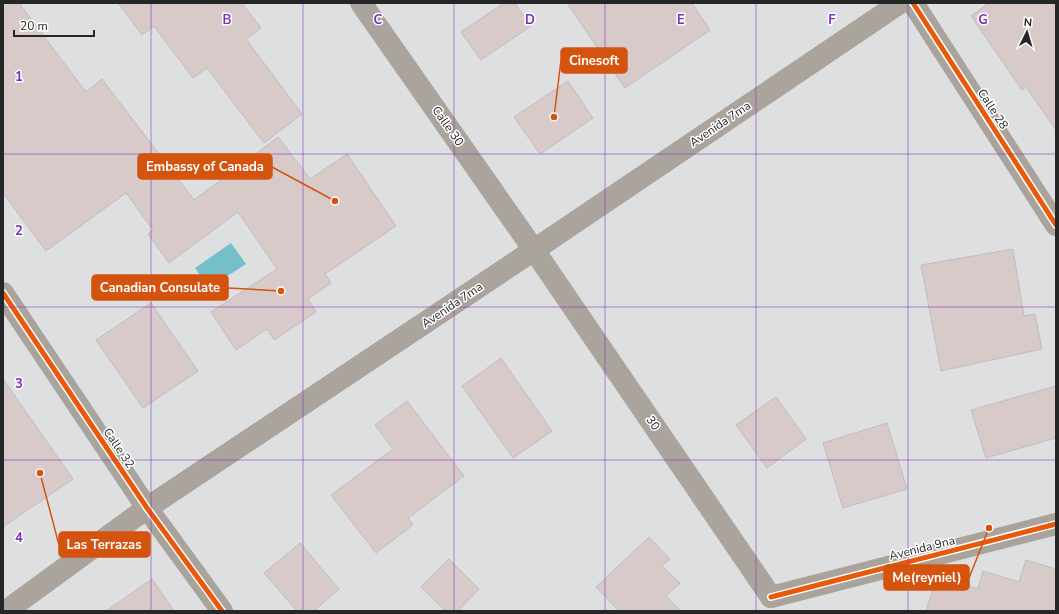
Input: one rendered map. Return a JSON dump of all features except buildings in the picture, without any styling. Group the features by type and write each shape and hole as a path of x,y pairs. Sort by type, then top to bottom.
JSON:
{"main road":[{"name":"Calle 30","path":"361,3 534,250"},
{"name":"Avenida 7ma","path":"6,611 147,508 534,250 900,3"},
{"name":"30","path":"534,250 768,606"}],"street":[{"name":"Calle 28","path":"913,3 1056,225"},
{"name":"Calle 32","path":"3,293 147,508 222,611"},
{"name":"Avenida 9na","path":"768,606 1056,524"}],"water":[{"path":"231,243 246,264 209,288 195,268"}],"cycle path":[{"path":"913,3 1056,225"},
{"path":"3,293 147,508 222,611"},
{"path":"771,597 1056,524"}],"place":[{"name":"Cinesoft","path":"554,117"},
{"name":"Embassy of Canada","path":"335,201"},
{"name":"Canadian Consulate","path":"281,291"},
{"name":"Las Terrazas","path":"40,473"},
{"name":"Me(reyniel)","path":"989,528"}]}
